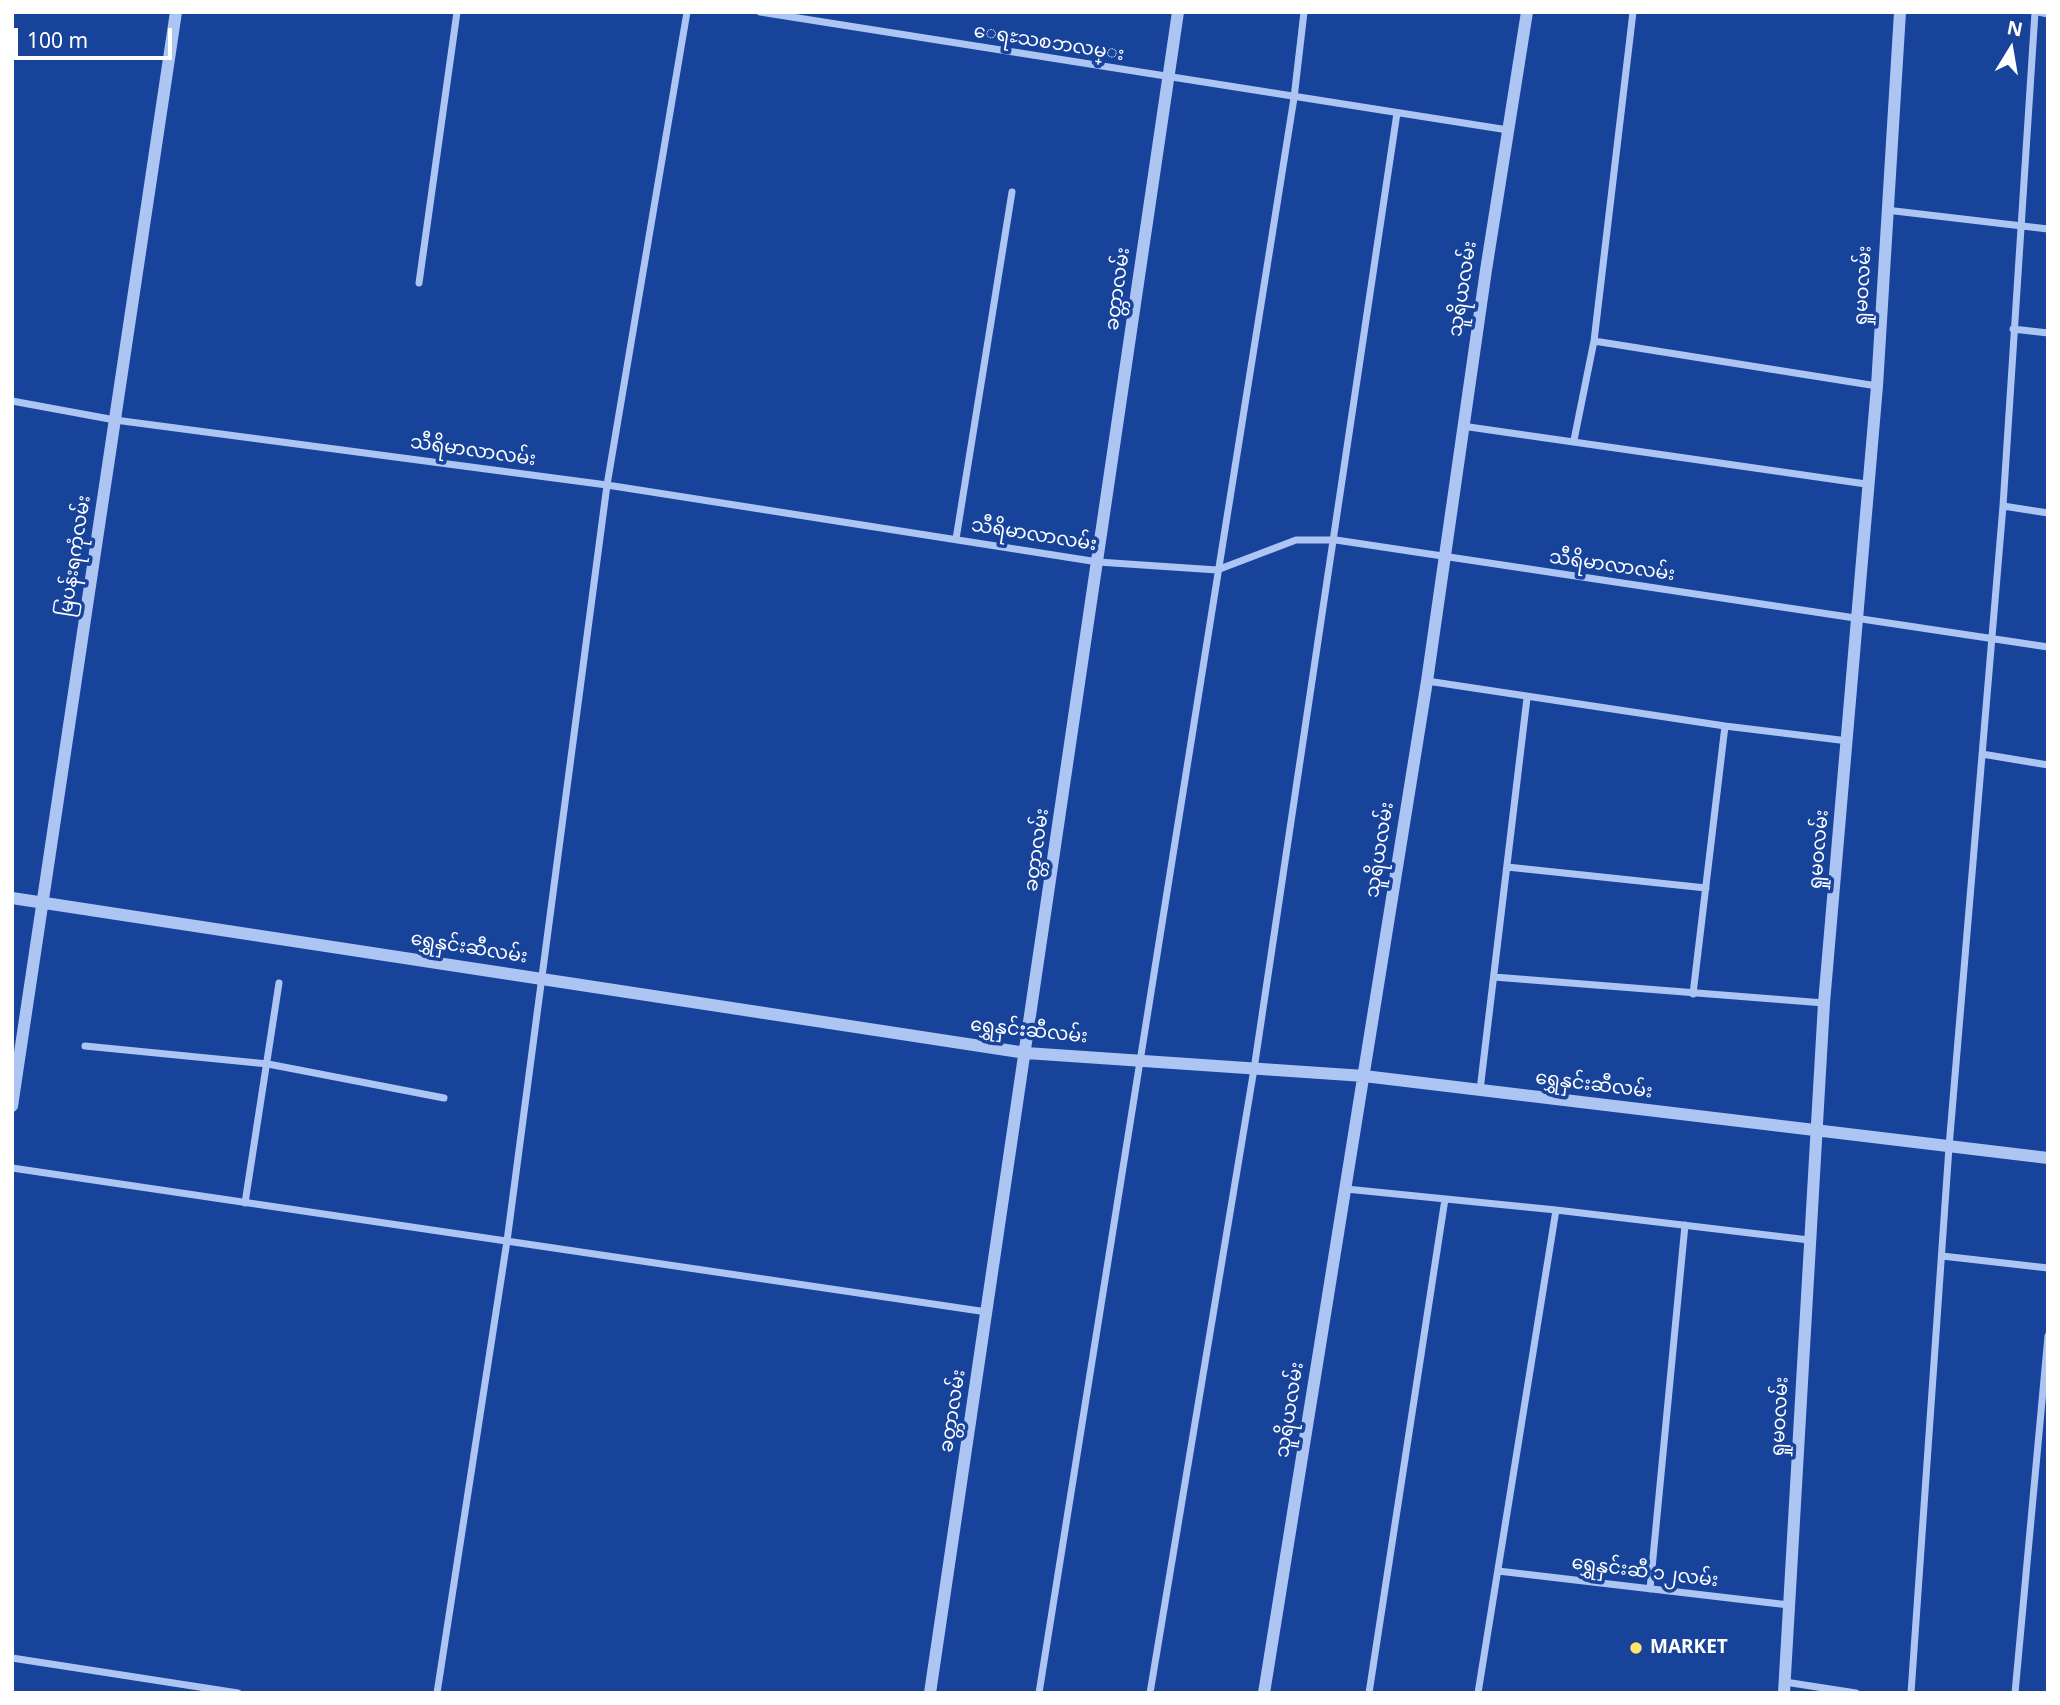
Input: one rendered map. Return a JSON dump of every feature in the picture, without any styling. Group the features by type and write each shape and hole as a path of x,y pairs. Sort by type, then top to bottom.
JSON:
{"street":[{"name":"မြပန်းရကုံလမ်း","path":"12,1106 176,12"},
{"path":"419,284 457,12"},
{"path":"437,1693 507,1241 544,979 607,485 687,12"},
{"name":"ေရႊသစၥာလမ္း","path":"760,12 1508,130"},
{"name":"ခတ္တာလမ်း","path":"930,1693 1178,12"},
{"path":"1038,1693 1294,97 1304,12"},
{"name":"သူရိယလမ်း","path":"1265,1693 1427,681 1462,426 1527,12"},
{"path":"1574,440 1594,341 1633,12"},
{"name":"ရှုမဝလမ်း","path":"1784,1687 1815,1132 1858,617 1866,484 1877,386 1900,12"},
{"path":"1911,1693 1949,1147 2003,506 2019,224 2036,12 2048,14"},
{"path":"1150,1693 1254,1069 1336,540 1397,113"},
{"path":"956,539 1012,192"},
{"path":"1886,210 2048,229"},
{"path":"2013,328 2048,333"},
{"path":"1594,341 1877,386"},
{"name":"သီရိမာလာလမ်း","path":"12,401 115,419 607,485 1098,562 1217,569 1296,540 1336,540 2048,647"},
{"path":"1462,426 1866,484"},
{"path":"2003,506 2048,513"},
{"path":"1427,681 1527,698 1848,741"},
{"path":"1480,1090 1527,698"},
{"path":"1693,994 1725,726"},
{"path":"1982,754 2048,765"},
{"path":"1507,867 1706,888"},
{"name":"ရွှေနှင်းဆီလမ်း","path":"12,898 1026,1053 1364,1076 2048,1158"},
{"path":"1494,977 1824,1003"},
{"path":"245,1203 279,983"},
{"path":"85,1046 268,1064 444,1098"},
{"path":"12,1168 987,1312"},
{"path":"1346,1189 1556,1210 1809,1240"},
{"path":"1369,1693 1445,1199"},
{"path":"1478,1693 1556,1210"},
{"path":"1650,1589 1685,1225"},
{"path":"1942,1256 2048,1268"},
{"path":"2015,1693 2048,1336"},
{"name":"ရွှေနှင်းဆီ ၁၂လမ်း","path":"1498,1571 1789,1605"},
{"path":"12,1658 238,1693"},
{"path":"1784,1687 1856,1693"}],"place":[{"name":"MARKET","path":"1636,1648"}]}
